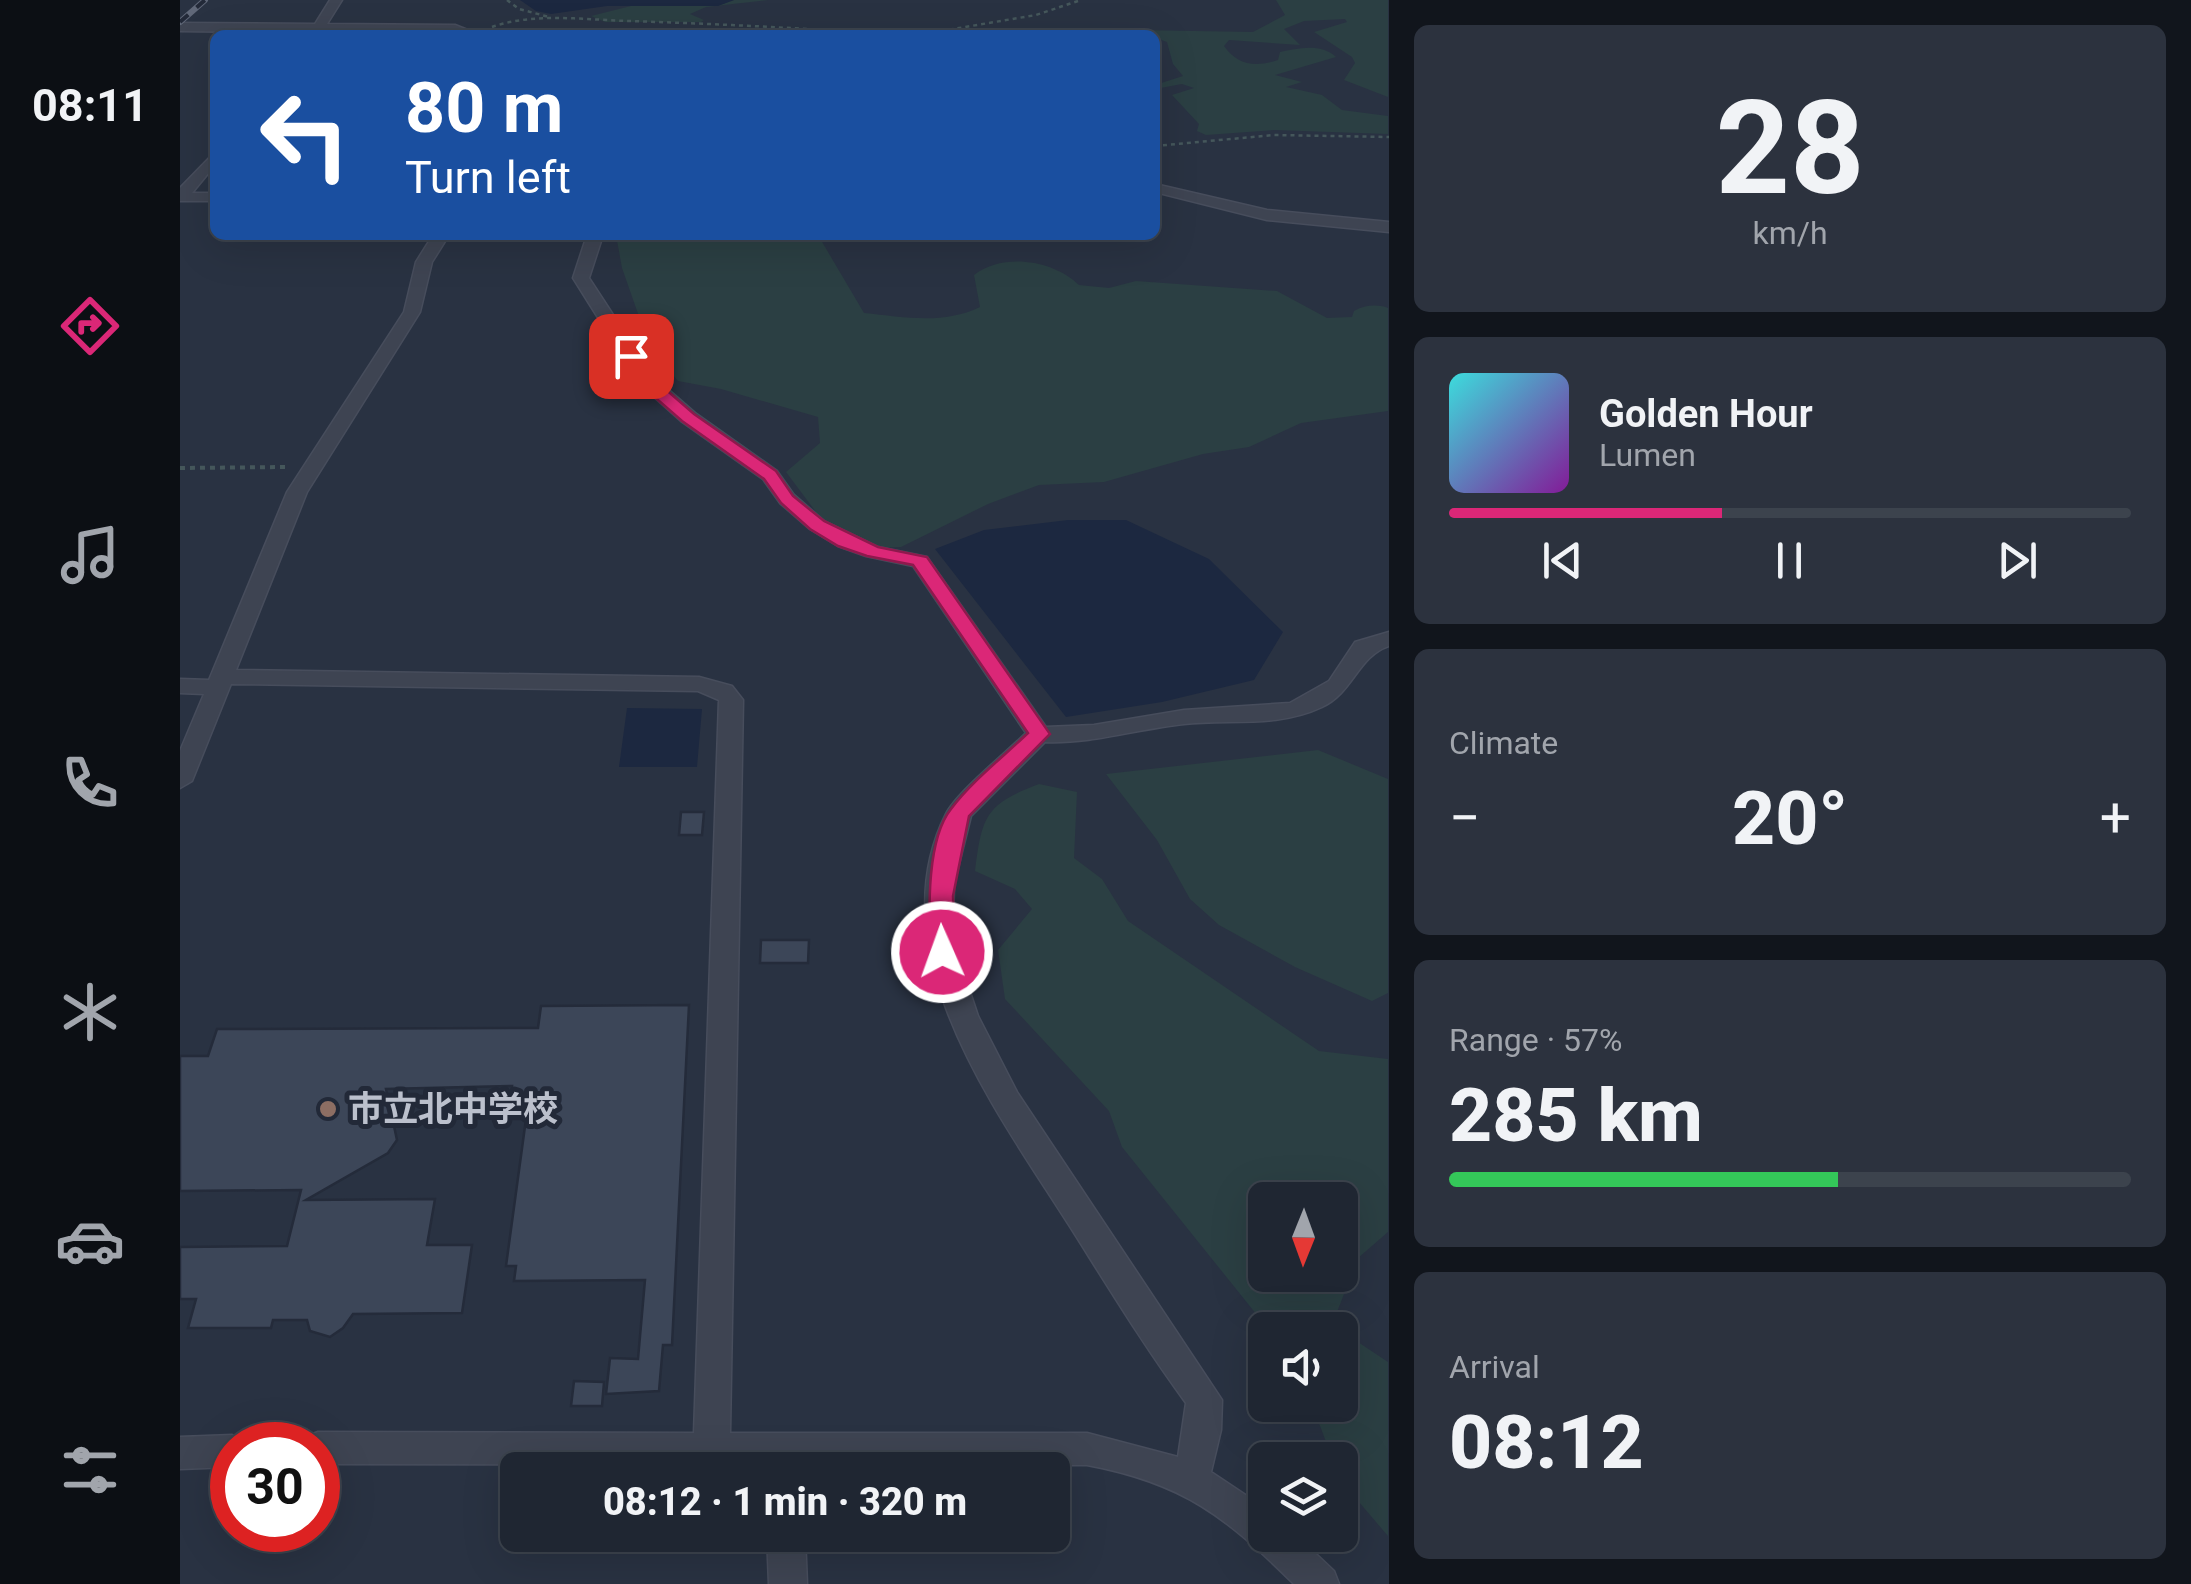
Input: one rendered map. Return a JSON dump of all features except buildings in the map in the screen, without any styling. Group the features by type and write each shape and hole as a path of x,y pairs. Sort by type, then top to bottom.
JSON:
{"street":[{"path":"317,30 336,0"},
{"path":"180,26 271,30"},
{"path":"180,197 210,162"},
{"path":"1160,189 1268,215 1388,227"},
{"path":"180,197 210,198"},
{"path":"180,781 297,492 412,312 422,286 424,262 438,240"},
{"path":"592,240 581,278 631,356 632,368 688,418 770,475 787,500 817,525 845,542 873,552 920,561 1039,734"},
{"path":"1192,1476 1204,1430 1204,1400 1174,1360 984,1064 958,1004 942,952 940,896 952,830 959,813 1039,734 1063,736 1188,716 1268,716 1313,704 1340,687 1363,647 1386,642"},
{"path":"180,686 219,682 699,684 724,691 731,700 712,1448"},
{"path":"340,1448 712,1448 734,1452"},
{"path":"1032,1452 1087,1450 1137,1458 1192,1476 1248,1519"},
{"path":"180,1453 210,1452"},
{"path":"787,1552 788,1584"},
{"path":"1287,1552 1320,1584"}],"path":[{"path":"506,0 532,14 562,19"},
{"path":"948,30 1036,15 1081,0"},
{"path":"483,30 514,19 827,30"},
{"path":"1160,146 1274,135 1388,137"},
{"path":"180,468 311,467"}],"green space":[{"path":"734,0 768,0 718,6"},
{"path":"1276,0 1388,0 1388,97 1344,80 1355,63 1352,57 1314,32 1347,22 1345,19 1304,21 1284,29 1300,45 1229,40 1224,46 1235,58 1255,64 1278,60 1280,52 1294,49 1316,48 1330,53 1336,57 1275,75 1302,82 1286,87 1322,95 1342,110 1388,116 1388,134 1274,130 1206,135 1197,131 1199,124 1172,95 1194,88 1182,84 1160,88 1160,83 1183,76 1173,64 1167,42 1160,39 1160,30 1253,32 1285,15"},
{"path":"635,5 715,6 690,14 704,20 701,22 605,22 591,16"},
{"path":"617,240 821,240 864,313 938,318 966,313 980,307 974,275 1013,261 1056,270 1079,285 1109,288 1136,281 1277,291 1327,318 1352,317 1362,307 1384,307 1388,308 1388,411 1301,423 1249,447 1203,454 1104,482 1039,485 988,504 901,547 875,548 843,537 816,512 786,472 820,443 818,417 678,381 650,348 622,268"},
{"path":"1318,750 1388,779 1388,993 1372,1001 1295,967 1219,925 1190,899 1157,840 1106,774"},
{"path":"1039,784 1077,792 1074,858 1102,879 1128,921 1319,1051 1388,1059 1388,1232 1358,1258 1358,1182 1248,1182 1248,1292 1345,1292 1337,1312 1255,1312 1122,1147 1109,1111 1005,999 998,950 1032,909 1015,889 975,871 984,824 1008,798"},
{"path":"1358,1342 1388,1362 1388,1536 1358,1501 1358,1442 1326,1442 1318,1422 1358,1422"}],"water":[{"path":"520,0 734,0 718,6 607,6 551,14 536,11"},
{"path":"1068,520 1126,520 1209,559 1283,632 1254,680 1162,702 1066,717 935,549 984,530"},
{"path":"627,708 702,709 697,767 619,767"}],"railway":[{"path":"180,22 205,0"}],"place":[{"name":"市立北中学校","path":"328,1109"}],"route":[{"path":"631,356 632,368 688,418 770,475 787,500 817,525 845,542 873,552 920,561 1039,734 959,813 952,830 940,896 942,952"}]}
